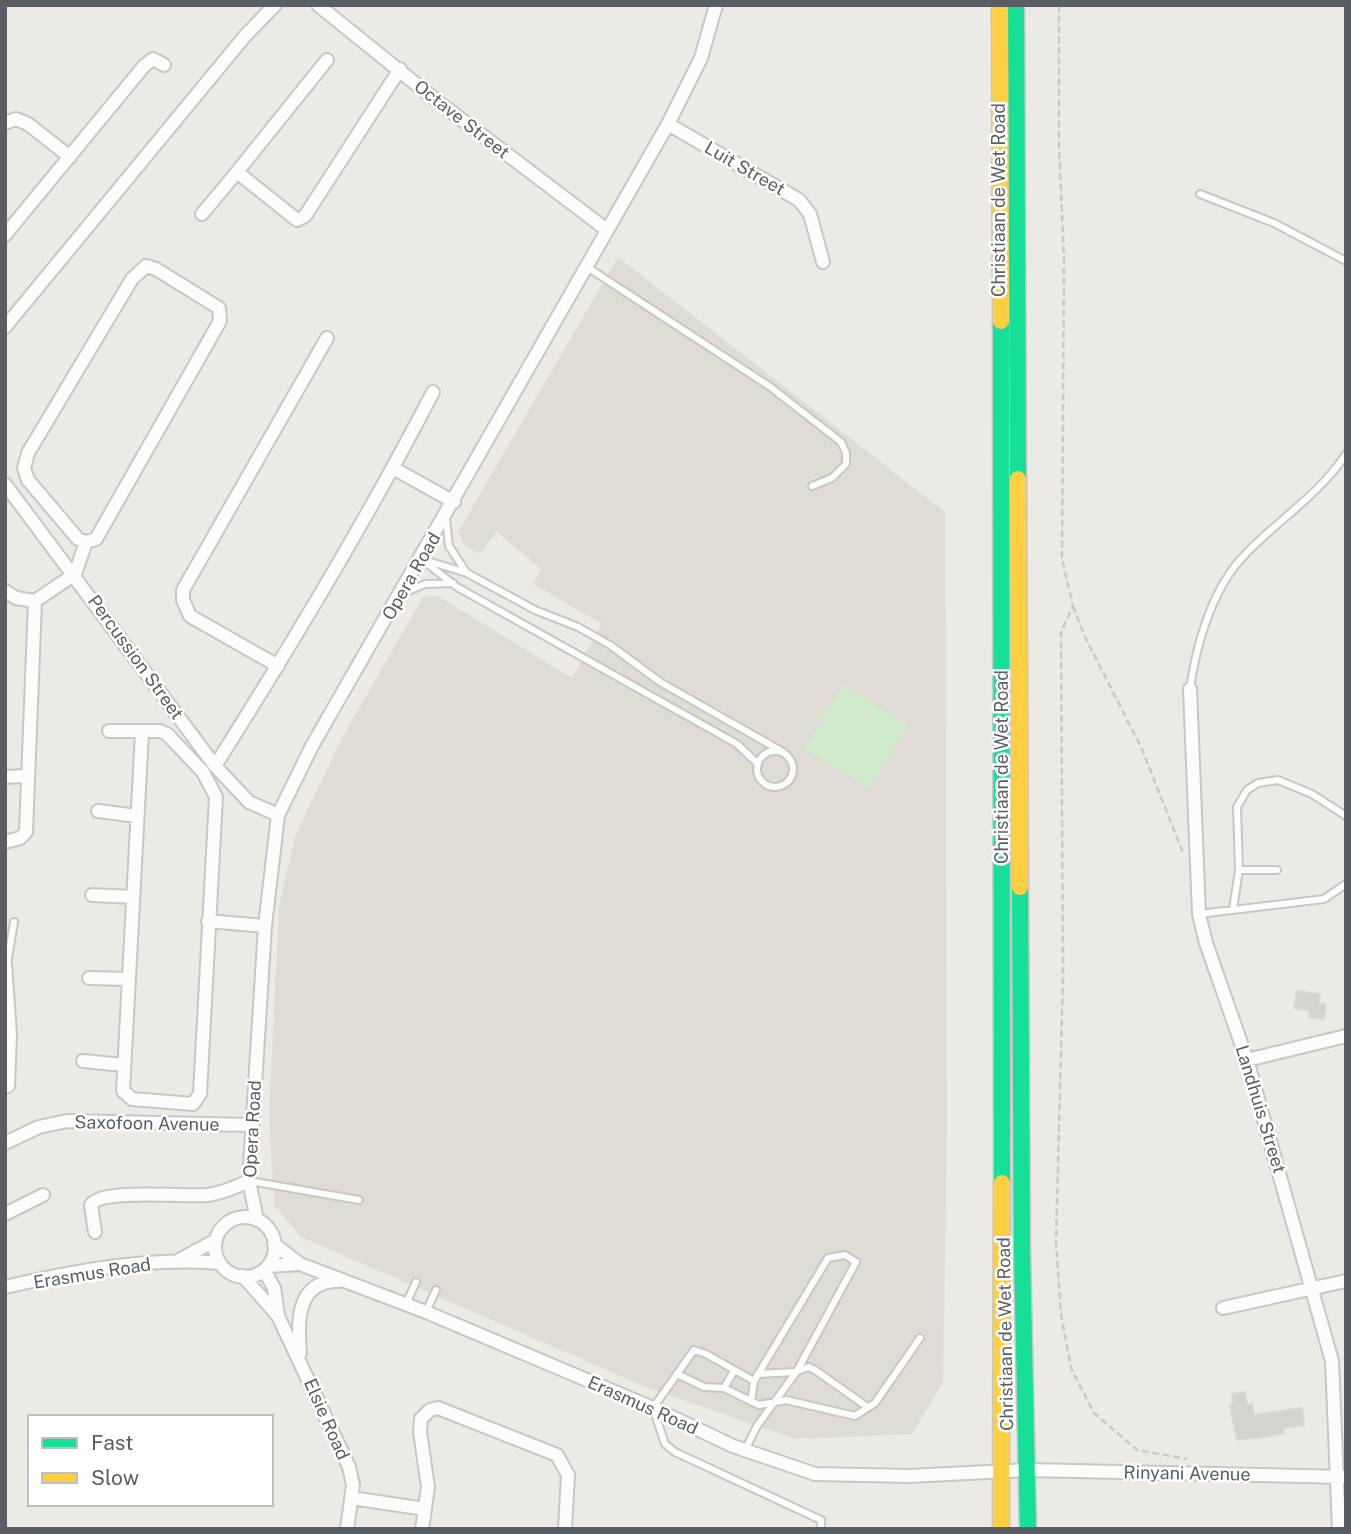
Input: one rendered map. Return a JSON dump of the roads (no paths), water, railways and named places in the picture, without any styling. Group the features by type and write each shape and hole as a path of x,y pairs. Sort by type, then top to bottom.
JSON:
{"main road":[{"name":"Christiaan de Wet Road","path":"1000,5 1003,895 1001,1529"},
{"name":"Christiaan de Wet Road","path":"1016,5 1022,1253 1028,1529"}],"street":[{"path":"5,327 237,46 275,5"},
{"name":"Octave Street","path":"318,5 437,101 607,230"},
{"name":"Opera Road","path":"257,1220 249,1185 251,1125 265,926 278,815 312,746 668,124 701,58 716,5"},
{"path":"5,235 149,61 158,60 164,65"},
{"path":"202,214 327,60"},
{"path":"237,172 293,219 301,219 400,69"},
{"path":"5,123 16,119 28,124 70,157"},
{"name":"Luit Street","path":"668,124 799,200 810,214 823,262"},
{"path":"150,267 219,308 219,321 96,539 86,542 78,539 28,480 24,468 28,453 132,279 140,270 150,267"},
{"path":"278,666 191,616 183,600 183,590 327,338"},
{"path":"215,766 278,666 393,468 433,392"},
{"path":"393,468 454,502"},
{"name":"Percussion Street","path":"5,485 75,574 215,766 249,802 278,815"},
{"path":"5,591 16,598 35,601 75,574 86,542"},
{"path":"5,842 20,838 26,832 26,776 35,601"},
{"name":"Landhuis Street","path":"1191,689 1199,914 1206,943 1247,1060 1315,1290 1332,1361 1342,1477 1339,1529"},
{"path":"109,731 160,731 178,743 203,772 216,797 198,1101 193,1104 132,1099 123,1091 142,732"},
{"path":"5,777 26,776"},
{"path":"98,811 138,816"},
{"path":"92,895 133,897"},
{"path":"208,921 265,926"},
{"path":"6,964 8,1086"},
{"path":"89,978 128,979"},
{"path":"1247,1060 1346,1036"},
{"path":"83,1061 123,1065"},
{"name":"Saxofoon Avenue","path":"5,1143 39,1127 68,1121 251,1125"},
{"path":"95,1232 91,1205 99,1198 115,1195 211,1194 249,1185"},
{"name":"Opera Road","path":"234,1219 249,1185"},
{"path":"5,1214 43,1195"},
{"path":"234,1219 257,1220 271,1234 274,1244 266,1268 243,1276 228,1272 220,1263 215,1252 216,1240 221,1229 234,1219"},
{"name":"Erasmus Road","path":"179,1260 216,1240"},
{"name":"Erasmus Road","path":"274,1244 300,1264 426,1312 745,1450 815,1474 909,1476 1000,1472"},
{"name":"Erasmus Road","path":"5,1287 52,1276 179,1260 220,1263"},
{"name":"Erasmus Road","path":"266,1268 300,1264"},
{"name":"Elsie Road","path":"266,1268 274,1288 278,1316"},
{"name":"Elsie Road","path":"243,1276 278,1316 349,1467 352,1498 347,1529"},
{"path":"300,1360 297,1320 304,1297 320,1284 349,1281"},
{"path":"1223,1308 1315,1290 1346,1281"},
{"path":"422,1529 427,1468 420,1432 421,1419 430,1410 438,1408 557,1455 568,1475 565,1529"},
{"name":"Rinyani Avenue","path":"1000,1472 1028,1470 1342,1477"},
{"path":"352,1498 425,1509"}],"lane":[{"path":"1200,194 1274,222 1346,261"},
{"path":"587,267 738,364 841,442 846,453 846,464 832,478 813,486"},
{"path":"1191,689 1193,670 1213,606 1238,561 1321,487 1346,454"},
{"path":"446,516 449,547 467,573"},
{"path":"421,559 467,573 535,610 578,627 610,645 660,682 783,752 791,761 793,773 781,786 764,784 757,775 757,763 737,744 453,583 421,559"},
{"path":"401,594 425,584 453,583"},
{"path":"757,763 770,751 783,752"},
{"path":"1233,909 1239,870 1237,807 1247,790 1258,783 1278,780 1346,816"},
{"path":"1239,870 1278,870"},
{"path":"1199,914 1324,899 1346,884"},
{"path":"6,964 14,922"},
{"path":"249,1185 359,1200"},
{"path":"745,1450 771,1405 797,1371 854,1268 856,1262 851,1256 828,1258 756,1378 751,1402"},
{"path":"406,1304 416,1282"},
{"path":"426,1312 436,1290"},
{"path":"677,1374 704,1387 724,1388 751,1402 771,1405 786,1400 849,1416 875,1403 920,1338"},
{"path":"821,1529 821,1520 664,1444 653,1408 694,1350 706,1353 734,1371 756,1378 809,1367 866,1406"},
{"path":"724,1388 734,1371"}]}
